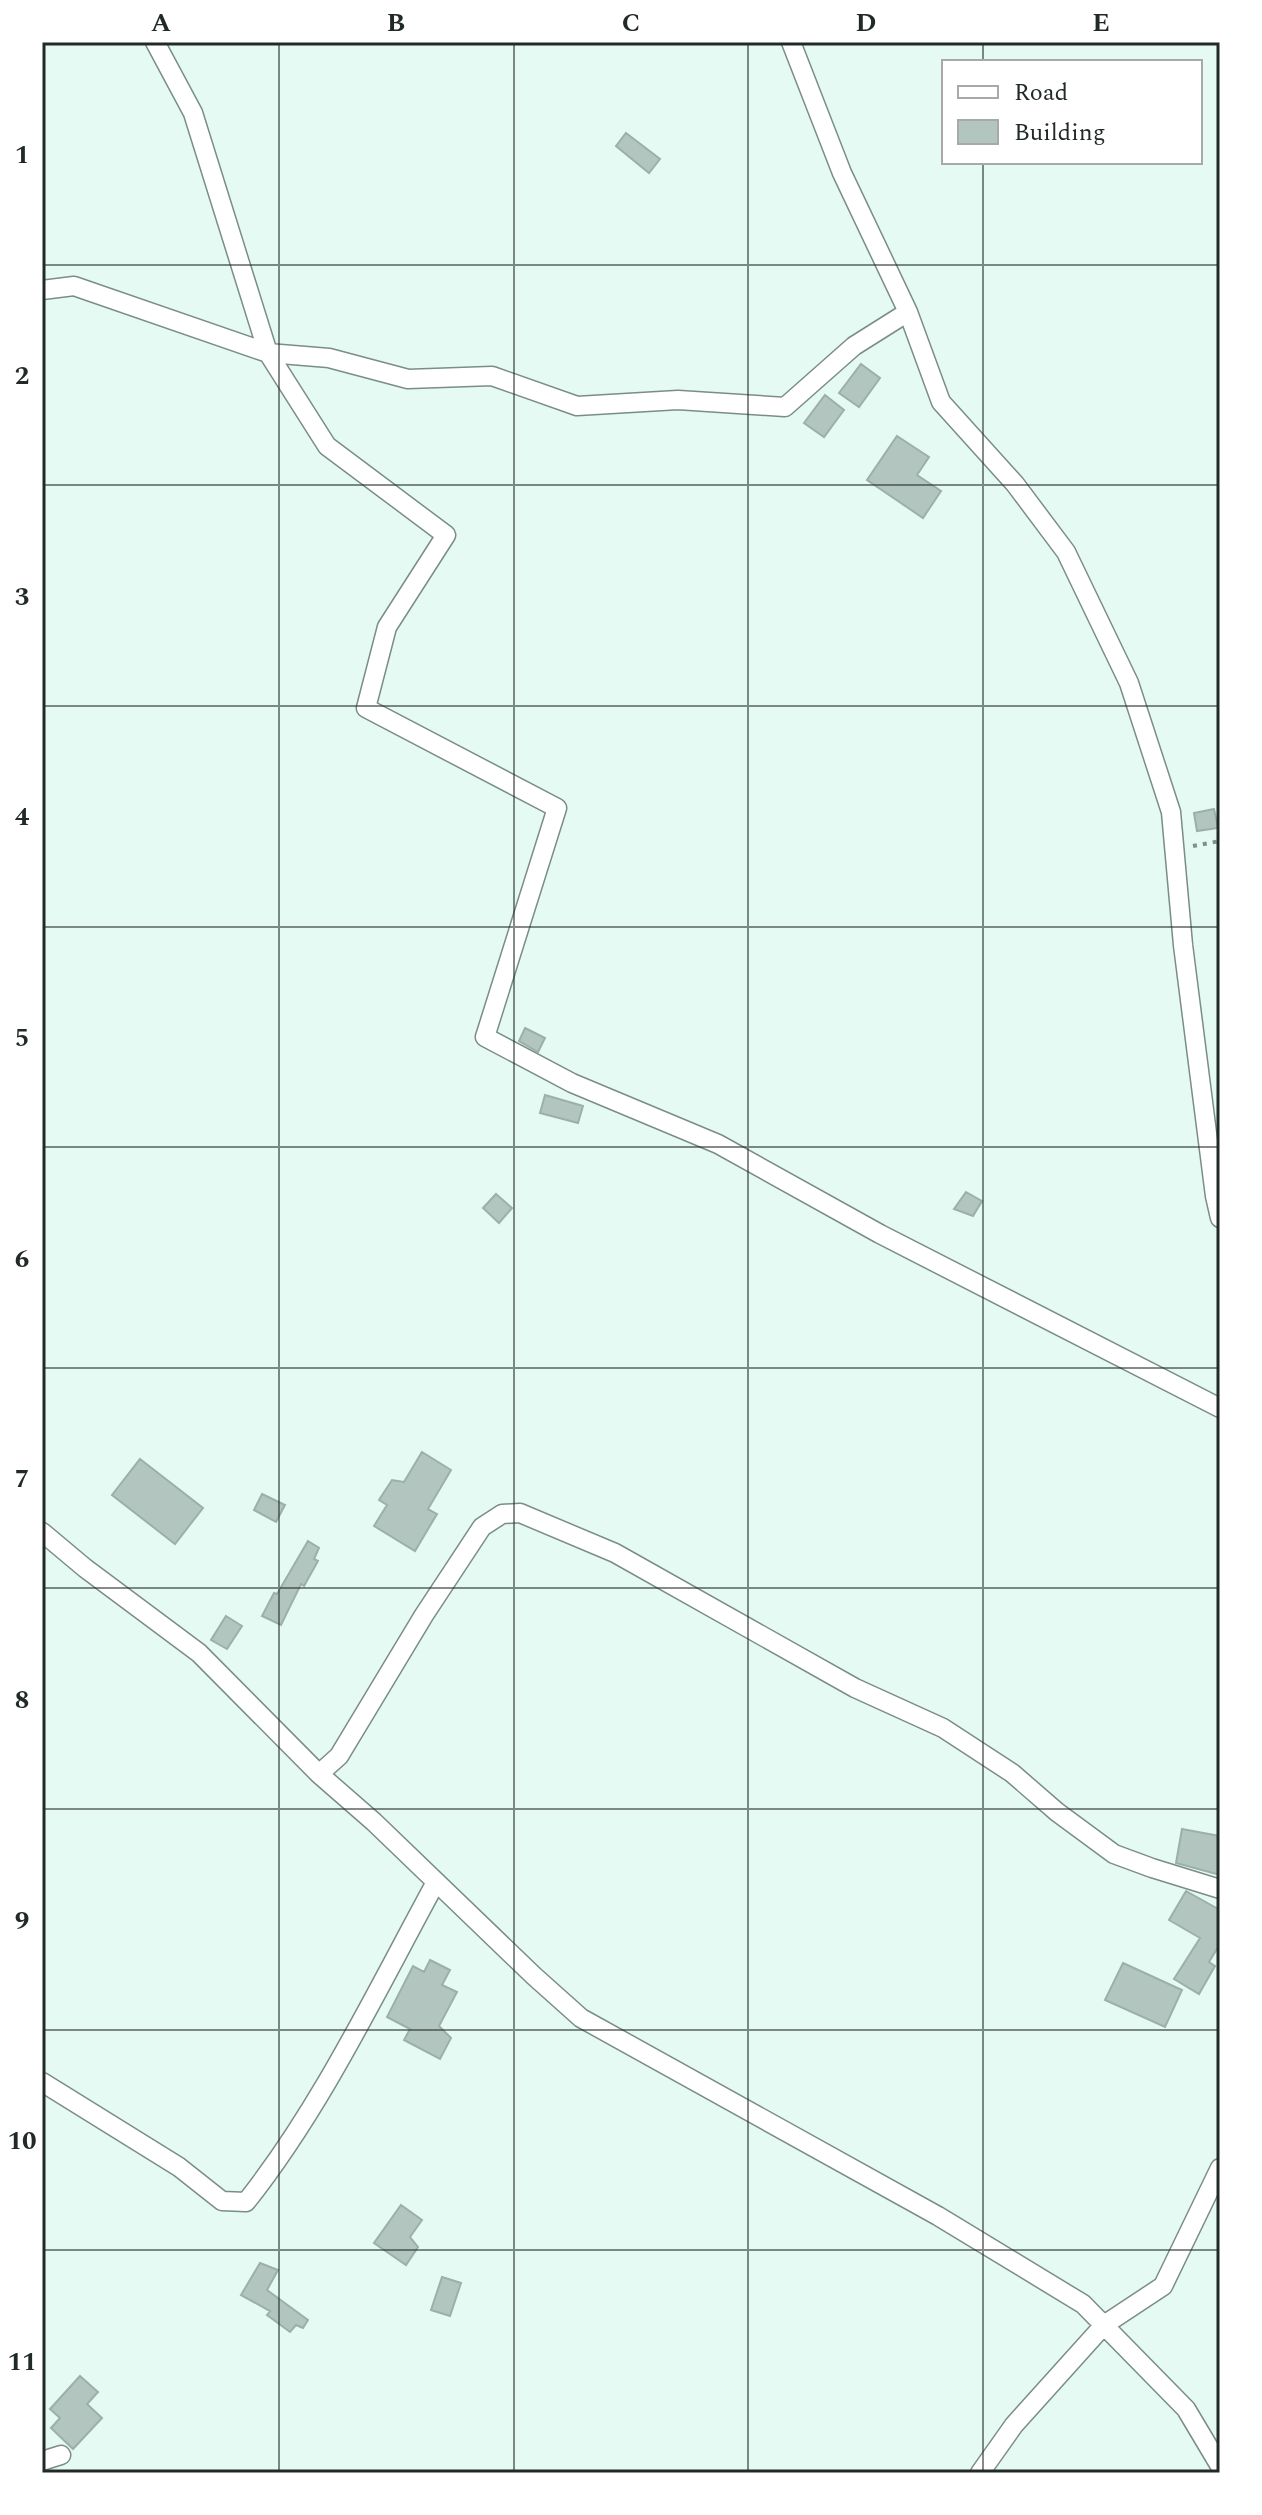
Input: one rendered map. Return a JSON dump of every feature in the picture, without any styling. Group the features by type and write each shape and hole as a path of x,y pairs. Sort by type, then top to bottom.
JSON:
{"street":[{"path":"155,42 193,113 268,353 327,446 446,535 387,627 366,708 557,808 485,1037 572,1083 718,1144 880,1234 1220,1408"},
{"path":"791,42 842,173 908,312 941,402 1015,484 1066,552 1129,683 1171,812 1183,945 1220,1218"},
{"path":"42,290 74,286 268,353 329,358 408,379 492,376 577,406 678,400 785,407 854,346 908,312"},
{"path":"319,1774 339,1756 424,1615 482,1527 502,1514 520,1513 615,1553 855,1688 943,1728 1012,1773 1057,1812 1114,1854 1220,1889"},
{"path":"42,1532 199,1653 319,1774 581,2018 938,2216 1083,2304 1186,2409 1220,2466"},
{"path":"42,2082 179,2167 222,2201 246,2202 275,2165 340,2057 436,1882"},
{"path":"980,2473 1014,2425 1104,2325 1163,2286 1220,2168"},
{"path":"42,2461 61,2455"}],"path":[{"path":"1175,850 1220,841"}],"building":[{"path":"626,133 660,159 649,173 616,146"},
{"path":"861,364 880,378 859,407 839,393"},
{"path":"825,395 844,410 824,437 804,423"},
{"path":"897,436 929,457 917,475 941,491 923,518 867,480"},
{"path":"1214,809 1218,828 1197,831 1194,813"},
{"path":"525,1028 545,1038 538,1052 519,1041"},
{"path":"545,1095 583,1106 578,1123 540,1113"},
{"path":"966,1192 982,1201 973,1216 954,1209"},
{"path":"496,1194 512,1208 499,1223 483,1208"},
{"path":"422,1452 451,1470 428,1509 437,1514 415,1551 374,1526 387,1505 379,1500 392,1480 404,1482"},
{"path":"140,1459 203,1508 175,1544 112,1495"},
{"path":"262,1494 285,1505 276,1522 254,1510"},
{"path":"308,1541 319,1548 314,1559 318,1561 304,1586 301,1584 281,1625 262,1616"},
{"path":"226,1616 242,1626 227,1649 211,1640"},
{"path":"1182,1829 1220,1836 1220,1875 1176,1863"},
{"path":"1186,1891 1220,1910 1220,1944 1209,1962 1215,1966 1199,1994 1174,1979 1200,1938 1169,1920"},
{"path":"430,1960 450,1970 442,1985 457,1992 439,2026 451,2038 440,2059 404,2040 410,2029 387,2017 413,1966 424,1972"},
{"path":"1123,1963 1182,1990 1165,2027 1105,2000"},
{"path":"401,2205 422,2220 410,2237 418,2247 406,2265 374,2243"},
{"path":"260,2263 278,2270 267,2290 308,2320 303,2328 296,2325 290,2332 267,2315 270,2311 241,2295"},
{"path":"442,2277 461,2283 450,2316 431,2310"},
{"path":"80,2376 98,2392 87,2404 102,2418 73,2449 51,2428 60,2418 50,2409"}]}
